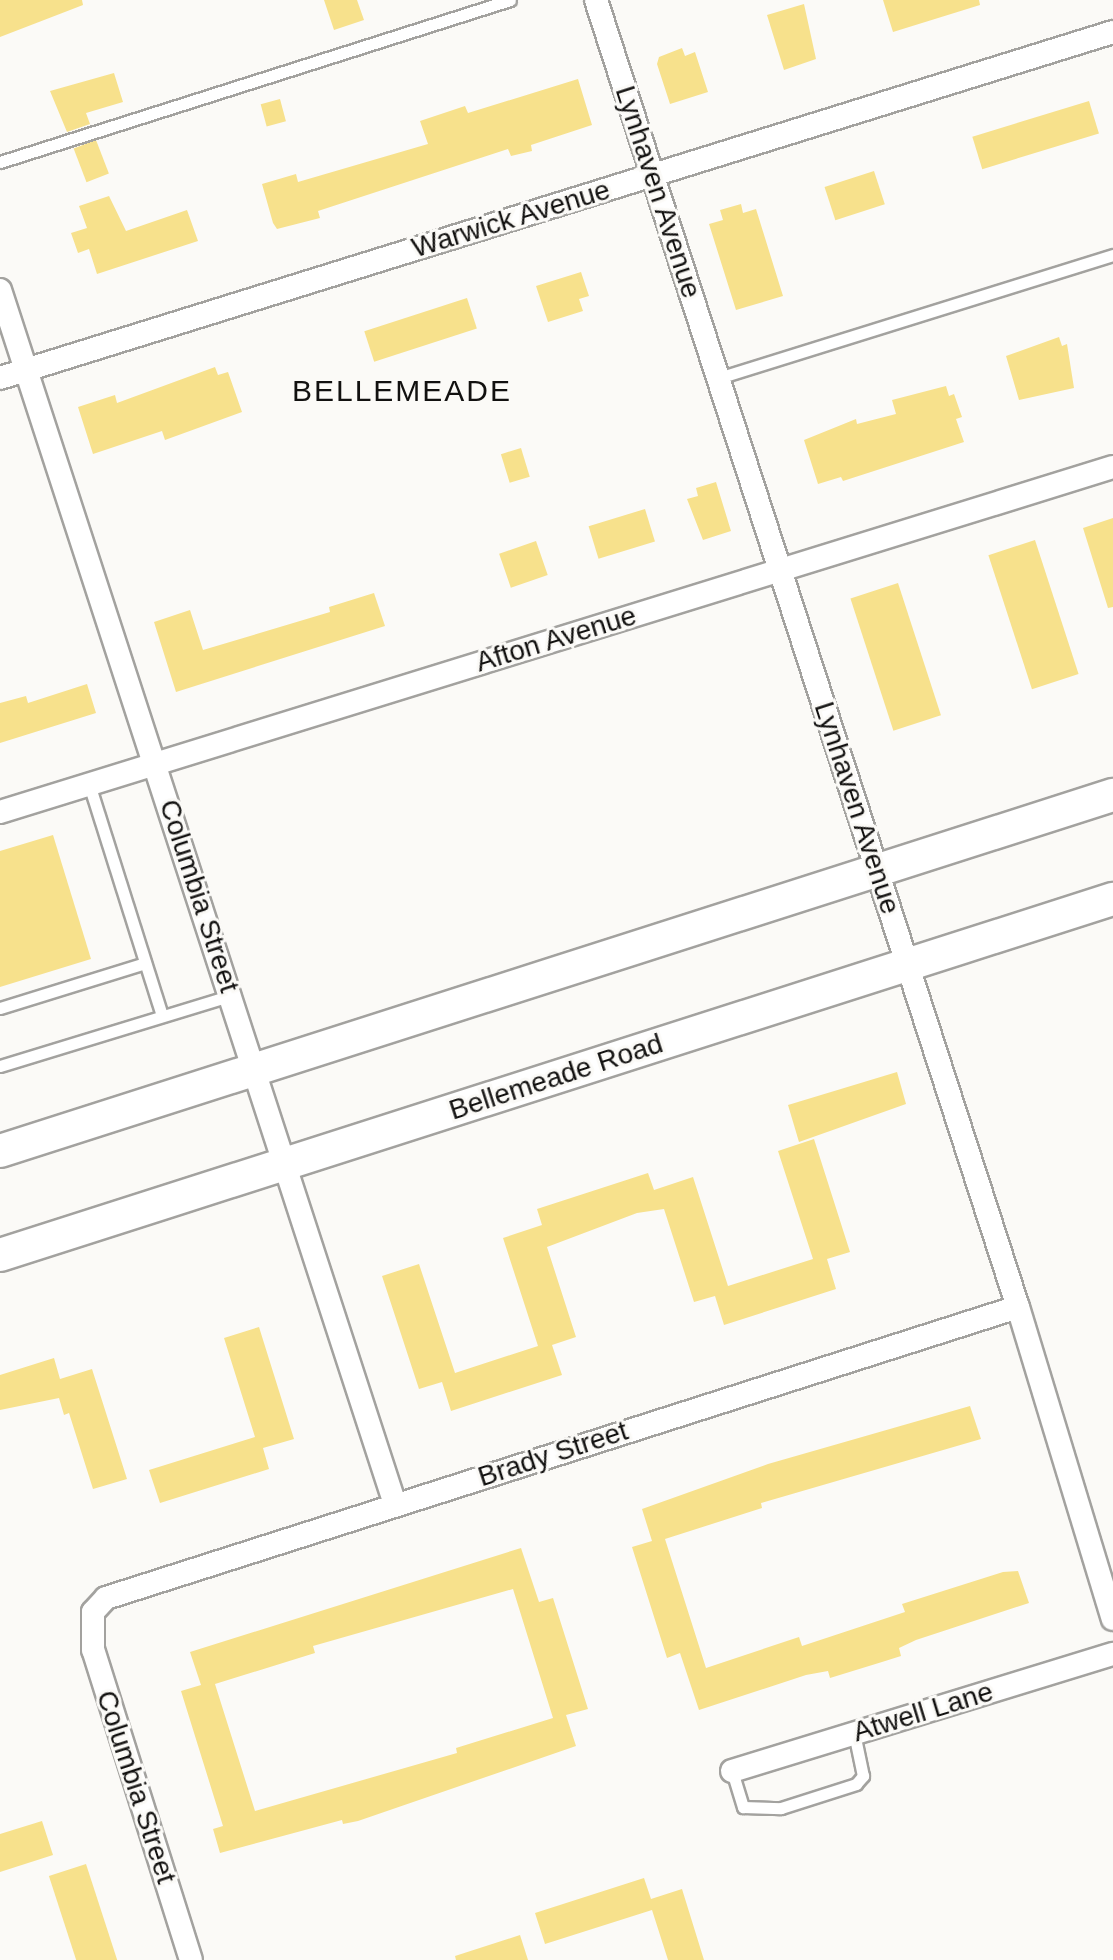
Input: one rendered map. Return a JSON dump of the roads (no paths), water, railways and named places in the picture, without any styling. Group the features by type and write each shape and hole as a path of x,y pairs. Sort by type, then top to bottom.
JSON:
{"main road":[{"path":"0,1151 1113,795"},
{"name":"Bellemeade Road","path":"0,1255 1113,899"}],"street":[{"name":"Lynhaven Avenue","path":"596,0 1018,1307 1113,1619"},
{"name":"Warwick Avenue","path":"0,378 1113,32"},
{"name":"Columbia Street","path":"0,290 257,1069 395,1504"},
{"name":"Afton Avenue","path":"0,812 1113,467"},
{"name":"Brady Street","path":"93,1612 124,1589 1018,1307"},
{"name":"Columbia Street","path":"93,1612 93,1650 191,1960"},
{"name":"Atwell Lane","path":"732,1771 1113,1654"}],"lane":[{"path":"0,162 510,0"},
{"path":"718,378 1113,255"},
{"path":"89,784 162,1016"},
{"path":"0,1008 145,963"},
{"path":"0,1066 232,995"},
{"path":"732,1771 743,1807 756,1811 796,1803 856,1784 863,1776 854,1733"}],"district":[{"name":"BELLEMEADE","path":"402,391"}]}
